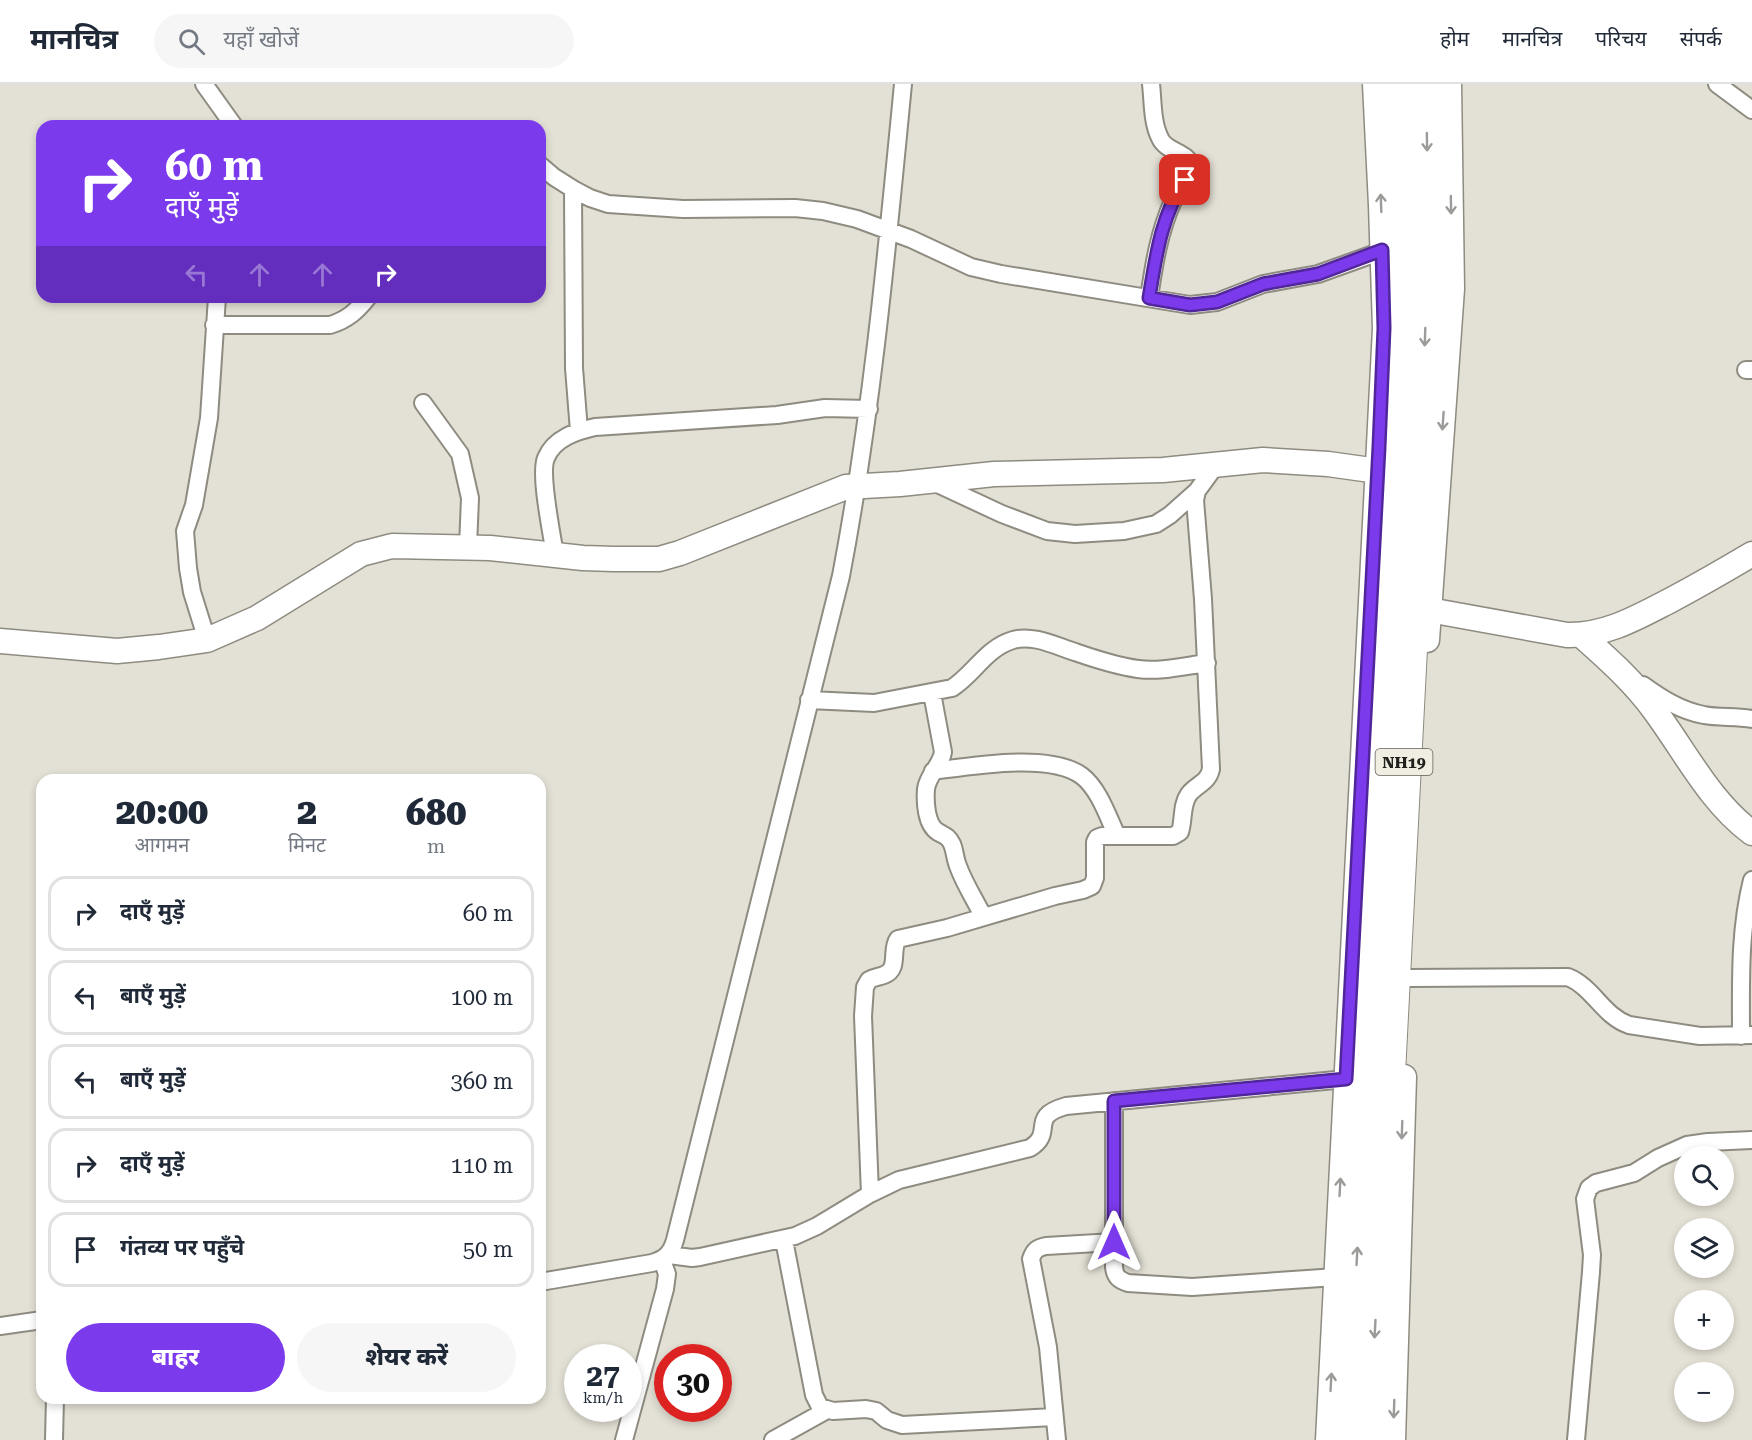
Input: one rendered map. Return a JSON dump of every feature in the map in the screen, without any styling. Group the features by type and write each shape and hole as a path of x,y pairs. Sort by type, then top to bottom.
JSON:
{"highway":[{"name":"NH19","path":"1348,1440 1403,295 1397,84"},
{"name":"NH19","path":"1370,1440 1423,417 1429,217 1425,84"}],"street":[{"path":"204,84 230,120"},
{"path":"624,1440 674,1257 675,1240 812,700 841,576 869,485 869,409 891,232 903,84"},
{"path":"1149,298 1161,231 1191,165 1187,158 1160,140 1151,84"},
{"path":"1328,1440 1384,328 1375,84"},
{"path":"1393,1440 1403,1092 1429,610 1452,289 1449,84"},
{"path":"1717,84 1752,110"},
{"path":"546,170 573,189 608,204 701,210 795,208 823,211 857,219 911,239 971,267 1190,305 1217,302 1263,284 1318,274 1382,250"},
{"path":"573,189 574,379 579,431"},
{"path":"207,640 192,592 185,531 194,505 209,418 216,303"},
{"path":"214,325 330,325 350,316 362,303"},
{"path":"423,403 460,454 470,498 468,547"},
{"path":"555,555 545,487 545,459 558,443 579,431 595,427 777,415 825,408 869,409"},
{"path":"0,641 117,651 207,640 257,618 361,554 392,546 468,547 630,560 669,557 835,490 869,485 994,474 1151,471 1263,460 1284,460 1378,471"},
{"path":"928,480 1002,514 1047,531 1091,535 1156,524 1197,491 1216,465"},
{"path":"870,1194 863,1016 865,987 869,980 892,970 894,944 898,939 947,928 1092,886 1095,878 1097,838 1102,836 1164,836 1180,832 1184,804 1189,794 1209,777 1211,769 1207,663 1196,528 1197,491"},
{"path":"1429,610 1567,635 1581,635 1624,624 1712,578 1752,554"},
{"path":"1581,635 1617,668 1655,710 1718,801 1752,833"},
{"path":"812,700 874,703 952,688 997,646 1022,638 1142,669 1154,670 1207,663"},
{"path":"1617,668 1675,706 1703,715 1752,719"},
{"path":"932,693 943,752 942,758 929,777 926,791 928,816 936,831 947,836 951,841 958,868 983,916"},
{"path":"933,771 987,765 1040,763 1075,772 1091,786 1117,836"},
{"path":"1409,978 1568,977 1587,989 1619,1022 1700,1036 1746,1035 1741,939 1752,880"},
{"path":"546,1281 652,1263 674,1257 784,1240 817,1226 870,1194 907,1177 1030,1148 1041,1138 1044,1120 1049,1112 1066,1106 1346,1079"},
{"path":"1114,1101 1115,1275 1120,1280 1128,1283 1199,1287 1336,1278"},
{"path":"1576,1440 1592,1255 1585,1199 1589,1188 1596,1183 1634,1173 1658,1158 1688,1145 1752,1140"},
{"path":"784,1240 814,1395 820,1407 827,1410 876,1411 887,1420 902,1425 1054,1417"},
{"path":"1056,1440 1048,1347 1032,1267 1033,1252 1046,1246 1114,1242"},
{"path":"0,1326 36,1321"},
{"path":"54,1440 55,1404"},
{"path":"773,1440 827,1410"}],"route":[{"path":"1114,1242 1114,1101 1346,1079 1379,447 1384,328 1382,250 1318,274 1263,284 1217,302 1190,305 1149,298 1157,244 1167,214 1185,180"}]}
